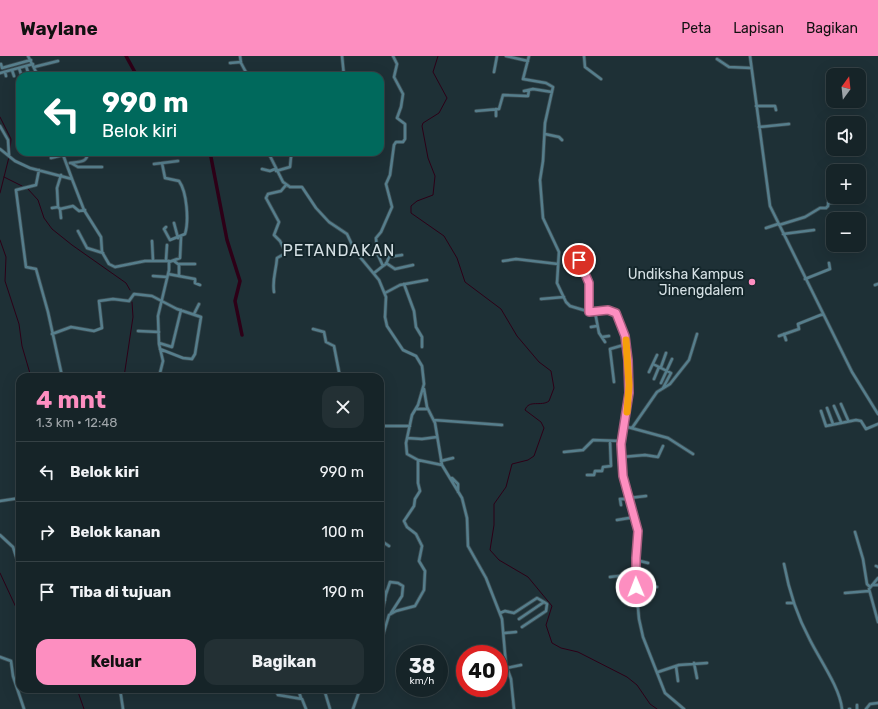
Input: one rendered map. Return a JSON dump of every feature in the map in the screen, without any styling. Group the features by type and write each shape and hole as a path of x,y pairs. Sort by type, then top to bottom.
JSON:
{"street":[{"path":"28,56 36,72"},
{"path":"240,56 246,72"},
{"path":"342,56 344,72"},
{"path":"383,266 377,253 376,238 392,207 386,184 390,175 394,145 396,142 403,142 405,139 405,124 396,118 401,107 403,94 394,77 397,66 393,56"},
{"path":"494,72 497,56"},
{"path":"506,56 528,61"},
{"path":"529,56 523,79 548,83 553,87 545,120 543,161 540,176 542,210 548,232 558,250 557,282 568,305 589,312 608,310 616,313 627,344 629,389 621,441 622,457 629,498 639,535 636,560 637,603 642,635 667,695 684,709"},
{"path":"584,56 585,67 601,79"},
{"path":"750,56 769,204 778,225 852,372 878,414"},
{"path":"1,64 2,68 31,60"},
{"path":"717,60 729,67 751,68"},
{"path":"0,73 26,66 34,66 58,61"},
{"path":"230,64 241,62"},
{"path":"26,66 28,72"},
{"path":"19,68 20,72"},
{"path":"12,70 14,76"},
{"path":"5,72 6,76"},
{"path":"524,90 552,92"},
{"path":"476,111 500,109 504,94 528,96 529,90"},
{"path":"756,106 772,105 775,106 776,110"},
{"path":"496,109 496,116"},
{"path":"759,128 789,124"},
{"path":"0,126 8,140 10,156"},
{"path":"545,134 559,137 562,140"},
{"path":"0,149 19,163 72,179"},
{"path":"51,158 57,156"},
{"path":"64,156 69,163 72,179 85,210 102,237 103,253 108,263 114,267 153,260 173,261 179,264 195,264"},
{"path":"69,163 80,163 88,156"},
{"path":"270,156 279,178 286,185 304,189 316,208 329,222 347,234 355,251 374,273 386,293 387,300 384,317 387,326 403,350 416,356 421,362 428,409 434,420 441,463 462,498 467,518 468,546 486,578 500,613 505,633 506,645"},
{"path":"262,169 270,171 290,166 290,156"},
{"path":"154,164 178,161"},
{"path":"69,163 78,167 102,167"},
{"path":"162,163 165,178 179,181 184,193 187,228 185,234 181,237 169,239 164,229 166,227"},
{"path":"39,170 36,185 18,189 16,196 26,267 36,269 61,373"},
{"path":"61,175 57,188 61,218"},
{"path":"274,292 272,278 276,271 277,258 286,253 280,241 274,235 279,222 266,198 268,194 281,190 286,185"},
{"path":"766,228 805,216 820,208 826,208 828,204"},
{"path":"52,208 72,206 80,211 85,210"},
{"path":"174,223 178,238"},
{"path":"783,234 814,230"},
{"path":"78,231 87,248 103,253"},
{"path":"173,261 180,257 181,237"},
{"path":"152,241 153,260"},
{"path":"160,373 163,362 159,343 158,316 168,276 167,245"},
{"path":"374,273 386,263 389,257 402,255"},
{"path":"503,261 516,259 558,264"},
{"path":"579,260 589,283 589,312"},
{"path":"386,263 396,268 413,265"},
{"path":"805,278 829,269 829,263"},
{"path":"179,264 179,276"},
{"path":"575,265 578,272 584,272"},
{"path":"153,276 179,276 195,279 195,283 200,285"},
{"path":"386,293 404,284 427,280"},
{"path":"404,284 414,311 416,327 422,337 422,346"},
{"path":"52,334 71,328 94,331 102,328 102,317 99,303 101,300 129,302 134,294 149,296 181,310 200,315 202,318 193,358 186,359 160,349"},
{"path":"541,300 564,297"},
{"path":"194,314 199,304"},
{"path":"159,343 171,348 181,310"},
{"path":"595,312 597,326 605,342"},
{"path":"779,336 799,329 798,324 823,314"},
{"path":"591,327 597,326"},
{"path":"313,329 323,331 326,342 334,346 341,373"},
{"path":"138,331 159,332"},
{"path":"632,428 643,409 657,392 670,384 690,358 696,334"},
{"path":"784,334 786,340"},
{"path":"602,337 608,336"},
{"path":"614,382 609,349 611,347 627,344"},
{"path":"654,379 666,353"},
{"path":"649,372 657,355"},
{"path":"661,383 672,359"},
{"path":"653,364 671,374 662,388"},
{"path":"424,387 416,409 412,414 407,438 407,454 417,460 441,463 453,458"},
{"path":"841,404 848,420"},
{"path":"834,406 841,422"},
{"path":"827,408 833,424"},
{"path":"416,409 428,409"},
{"path":"821,411 825,425 848,420 860,420 866,429 878,424"},
{"path":"434,420 502,425"},
{"path":"384,426 410,426"},
{"path":"624,426 668,438 693,454"},
{"path":"407,438 422,439 437,437"},
{"path":"564,452 583,450 593,440 621,441"},
{"path":"587,475 594,475 596,471 601,471 604,467 611,466 610,441"},
{"path":"622,457 642,455 658,456 663,446"},
{"path":"391,613 415,606 424,588 425,571 419,561 422,546 416,534 407,527 404,521 414,506 415,499 420,492 417,460"},
{"path":"621,505 620,499 646,496"},
{"path":"0,501 16,499"},
{"path":"617,520 635,517"},
{"path":"855,532 866,582 870,587 878,622"},
{"path":"0,535 13,547 16,556"},
{"path":"384,543 389,546"},
{"path":"636,560 648,563"},
{"path":"784,564 789,591 809,639 840,696 842,709"},
{"path":"610,577 636,574"},
{"path":"862,587 870,587 878,578"},
{"path":"384,606 390,582 398,583 403,586 402,596 387,620 384,630"},
{"path":"862,583 866,582"},
{"path":"636,583 657,587"},
{"path":"845,593 878,584"},
{"path":"500,613 505,611 514,613 537,598 547,604 546,611 522,627"},
{"path":"519,619 544,602"},
{"path":"787,603 794,603"},
{"path":"505,633 516,632"},
{"path":"0,657 11,662 16,685"},
{"path":"658,672 676,666 694,663 707,663"},
{"path":"694,663 697,678"},
{"path":"508,668 521,665"},
{"path":"676,666 678,681"},
{"path":"508,672 514,698 514,709"},
{"path":"19,693 24,709"},
{"path":"121,693 123,709"},
{"path":"277,693 278,695 301,698"},
{"path":"299,693 306,709"},
{"path":"325,693 330,709"},
{"path":"353,709 359,693"},
{"path":"866,709 870,704 878,703"}],"waterway":[{"path":"126,56 135,72"},
{"path":"438,56 433,72 447,98 439,113 423,123 422,126 428,158 435,176 433,195 417,201 411,206 411,213 444,236 457,258 465,282 501,309 517,336 539,362 551,371 554,388 549,401 546,403 529,405 525,410 541,422 544,428 534,456 528,460 512,464 506,487 494,504 494,525 490,550 499,560 528,577 552,606 546,625 552,643 561,648 578,652 627,677 637,685 650,704 657,709"},
{"path":"0,117 11,139 10,150"},
{"path":"211,156 227,240 240,281 235,301 242,335"},
{"path":"0,193 9,157"},
{"path":"4,177 22,186"},
{"path":"27,188 38,200 44,218 52,229 126,283 130,290"},
{"path":"0,240 6,257 5,281 19,324 22,346 30,373"},
{"path":"125,373 133,317 132,302"},
{"path":"0,573 16,607"},
{"path":"78,693 84,709"}],"slow traffic":[{"path":"626,340 629,385 627,412"}],"place":[{"name":"Undiksha Kampus Jinengdalem","path":"752,282"}],"district":[{"name":"PETANDAKAN","path":"339,250"}],"route":[{"path":"579,260 589,283 589,312 608,310 614,311 618,315 619,323 624,333 626,342 629,393 621,444 623,476 638,526 636,587"}]}
